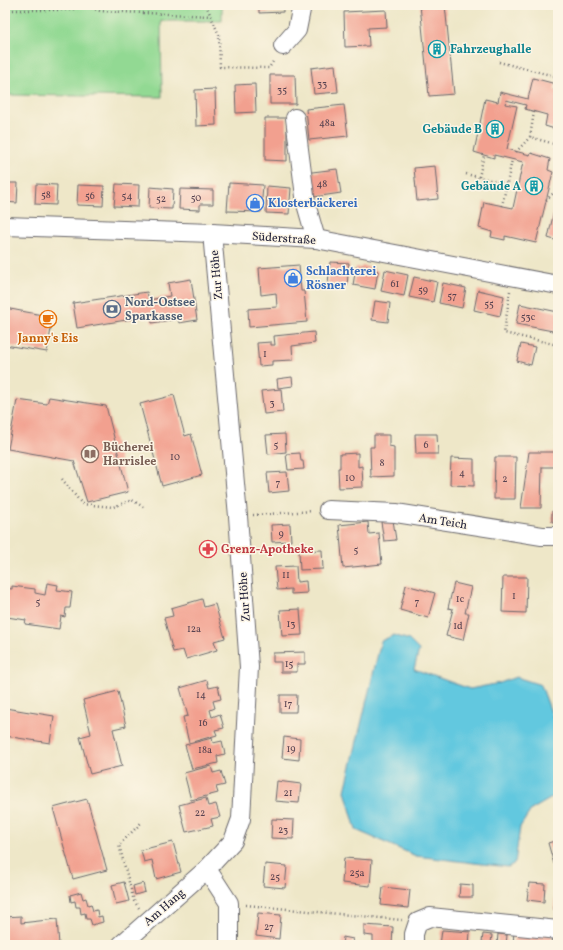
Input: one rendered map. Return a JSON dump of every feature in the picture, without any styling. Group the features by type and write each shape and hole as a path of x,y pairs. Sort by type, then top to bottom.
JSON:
{"street":[{"path":"283,46 297,30 302,5"},
{"path":"295,118 306,204 316,239"},
{"name":"Süderstraße","path":"5,226 212,233 316,239 558,285"},
{"name":"Zur Höhe","path":"207,868 233,841 241,819 249,667 238,516 212,233"},
{"name":"Am Teich","path":"328,510 396,513 542,536 558,536"},
{"path":"207,868 229,903 229,945"},
{"name":"Am Hang","path":"121,945 207,868"},
{"path":"414,945 414,934 418,922 430,917 558,930"}],"path":[{"path":"5,10 72,10 81,5"},
{"path":"84,5 100,11 211,16"},
{"path":"206,5 219,35 220,68 269,68 283,46"},
{"path":"499,62 558,77"},
{"path":"516,152 530,137 534,112"},
{"path":"530,137 558,145"},
{"path":"479,177 484,155"},
{"path":"502,206 512,160"},
{"path":"466,174 507,184"},
{"path":"546,200 558,189"},
{"path":"512,276 504,333 558,345"},
{"path":"62,478 82,504 113,507 132,500 146,508"},
{"path":"238,516 328,510"},
{"path":"142,822 119,845 134,901 148,921"},
{"path":"229,903 418,922"}],"green space":[{"path":"5,5 222,5 222,21 161,21 162,97 5,95"}],"water":[{"path":"394,635 409,640 419,650 414,669 470,689 500,683 516,677 541,685 555,723 555,796 531,810 520,827 515,863 508,867 416,856 356,830 345,791 381,641"}],"building":[{"path":"259,5 283,5 283,12 259,13"},
{"name":"Fahrzeughalle","path":"420,5 445,5 454,94 429,96"},
{"path":"386,10 387,27 368,28 369,46 345,47 344,12"},
{"path":"335,65 338,92 314,94 311,68"},
{"path":"270,75 295,75 296,104 270,104"},
{"path":"533,78 556,84 554,90 558,91 558,130 545,126 547,115 525,109 526,105 506,100 505,104 517,106 507,149 530,155 531,153 550,159 548,170 553,172 536,243 505,236 505,240 491,237 492,232 479,228 484,202 513,208 523,162 494,155 494,158 474,152 485,99 498,102 500,92 528,99"},
{"path":"255,84 256,112 236,113 235,85"},
{"path":"215,89 216,125 196,126 195,90"},
{"path":"344,105 348,136 309,140 306,109"},
{"path":"265,118 287,118 287,161 265,160"},
{"path":"435,166 438,199 417,201 414,168"},
{"path":"337,169 341,193 307,198 304,173"},
{"path":"5,183 18,183 17,203 5,202"},
{"path":"229,183 263,185 261,212 227,211"},
{"path":"36,184 57,185 56,205 35,204"},
{"path":"116,184 139,185 138,207 114,206"},
{"path":"78,185 104,186 103,206 77,205"},
{"path":"267,186 291,188 289,214 266,213"},
{"path":"150,187 173,189 172,209 149,208"},
{"path":"180,189 213,190 213,204 200,204 200,210 179,209"},
{"path":"554,211 558,212 558,241 548,238"},
{"path":"330,262 349,263 347,286 328,284"},
{"path":"299,265 301,291 304,291 307,322 249,327 248,309 277,307 276,293 261,295 259,268"},
{"path":"362,266 374,268 373,270 378,271 375,289 353,285 356,267 361,268"},
{"path":"385,270 408,275 404,296 381,291"},
{"path":"414,277 437,282 433,302 409,297"},
{"path":"191,279 197,320 179,323 178,319 152,323 151,316 77,328 73,303 147,292 149,300 170,296 168,283"},
{"path":"443,283 466,288 462,308 439,303"},
{"path":"478,290 504,296 500,316 474,310"},
{"path":"375,301 390,303 388,322 372,320"},
{"path":"520,304 558,312 558,332 516,324"},
{"path":"5,308 53,317 47,352 5,345"},
{"path":"314,332 315,343 292,346 293,360 272,361 272,365 259,366 257,343 271,342 271,345 275,345 274,336"},
{"path":"521,344 535,347 531,365 517,361"},
{"path":"292,377 293,386 278,388 277,379"},
{"path":"281,389 283,412 264,414 261,391"},
{"path":"174,395 185,436 191,434 202,475 162,486 140,404"},
{"path":"49,397 106,406 128,492 87,502 74,461 8,449 17,400 47,404"},
{"path":"285,434 286,452 268,454 266,435"},
{"path":"415,434 437,434 438,454 416,454"},
{"path":"374,435 389,435 389,446 394,447 394,476 371,477 370,447 374,447"},
{"path":"529,452 558,452 558,467 542,467 541,508 521,508"},
{"path":"300,453 304,469 288,470 286,454"},
{"path":"358,453 358,467 362,466 363,487 339,488 338,468 340,468 340,454"},
{"path":"495,457 516,457 515,499 494,499"},
{"path":"451,458 474,459 474,486 450,485"},
{"path":"287,472 289,491 269,493 267,473"},
{"path":"552,511 558,511 558,521 552,522"},
{"path":"393,520 396,540 384,541 381,522"},
{"path":"368,522 369,534 379,533 382,564 343,568 339,525"},
{"path":"290,524 291,541 272,542 271,525"},
{"path":"322,550 323,569 300,570 299,551"},
{"path":"296,566 297,582 306,581 307,593 291,594 291,589 277,590 275,567"},
{"path":"503,577 527,577 526,613 502,612"},
{"path":"47,583 58,585 57,590 72,592 70,608 66,608 65,617 61,616 59,629 25,624 26,620 7,617 8,614 5,614 5,588 12,589 12,586 35,589 35,593 45,595"},
{"path":"454,583 471,587 465,613 469,613 463,640 446,636 453,609 448,608"},
{"path":"406,585 435,593 428,618 400,610"},
{"path":"202,599 204,607 215,604 225,638 214,641 217,650 186,659 183,650 173,652 164,618 173,616 171,608"},
{"path":"300,609 302,635 282,636 280,610"},
{"path":"305,652 305,664 297,664 297,672 281,672 281,662 273,662 273,653"},
{"path":"207,680 209,688 218,686 221,699 213,701 215,708 210,710 212,717 220,714 224,728 215,730 217,735 189,743 183,717 188,716 180,688"},
{"path":"118,691 126,726 113,729 122,766 90,774 80,737 91,734 83,700"},
{"path":"280,695 297,695 296,712 280,712"},
{"path":"5,708 54,716 50,743 5,736"},
{"path":"284,737 300,739 299,760 282,758"},
{"path":"212,738 213,743 222,741 225,754 217,756 218,763 192,769 185,745"},
{"path":"211,766 213,773 221,771 225,785 216,787 218,793 191,800 184,773"},
{"path":"277,781 301,784 299,803 275,801"},
{"path":"206,798 208,806 216,804 220,817 211,819 213,826 186,832 179,805"},
{"path":"87,799 107,870 73,879 53,808"},
{"path":"272,819 294,820 293,839 271,838"},
{"path":"558,840 558,863 554,864 548,843"},
{"path":"173,842 181,872 156,879 152,860 144,862 141,850"},
{"path":"344,858 372,860 370,886 342,883"},
{"path":"265,864 287,866 285,888 263,886"},
{"path":"557,876 558,910 554,910"},
{"path":"124,882 129,901 116,904 112,885"},
{"path":"143,883 145,892 135,895 133,886"},
{"path":"529,883 545,884 544,902 527,900"},
{"path":"460,884 473,885 473,897 459,897"},
{"path":"383,887 410,890 408,908 381,905"},
{"path":"81,892 83,899 86,898 88,905 91,904 93,911 97,910 98,917 102,916 103,922 92,925 90,919 86,919 85,913 81,914 80,907 76,907 75,901 71,902 70,895"},
{"path":"258,913 281,915 279,939 256,936"},
{"path":"21,916 21,923 57,919 59,945 5,945 5,917"},
{"path":"364,925 393,927 392,945 373,944 373,936 364,935"},
{"path":"442,930 470,932 469,945 440,945"},
{"path":"514,931 552,934 551,945 513,945"},
{"path":"483,934 492,935 491,943 482,942"},
{"path":"498,934 507,935 506,945 497,945"},
{"path":"343,937 353,939 352,945 342,945"}],"place":[{"name":"Fahrzeughalle","path":"437,49"},
{"name":"Gebäude B","path":"495,129"},
{"name":"Gebäude A","path":"534,186"},
{"name":"Klosterbäckerei","path":"255,203"},
{"name":"Schlachterei Rösner","path":"293,278"},
{"name":"Nord-Ostsee Sparkasse","path":"112,309"},
{"name":"Janny's Eis","path":"48,319"},
{"name":"Bücherei Harrislee","path":"90,454"},
{"name":"Grenz-Apotheke","path":"208,549"}]}
